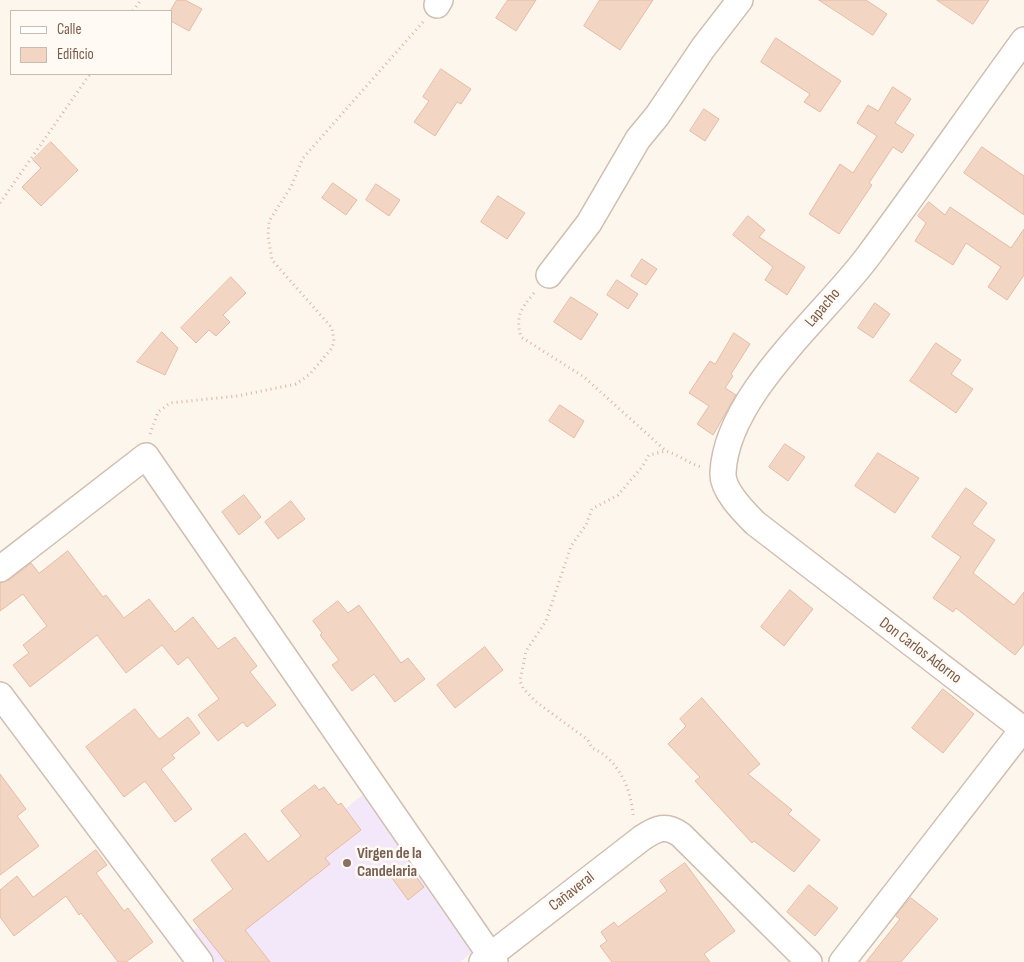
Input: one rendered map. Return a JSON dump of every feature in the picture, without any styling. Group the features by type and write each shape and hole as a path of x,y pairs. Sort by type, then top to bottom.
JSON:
{"street":[{"path":"549,275 589,223 638,139 657,116 703,48 740,0"},
{"name":"Lapacho","path":"816,572 755,523 735,503 723,474 736,423 755,393 786,352 867,257 1024,40"},
{"path":"0,569 146,456 489,960"},
{"name":"Don Carlos Adorno","path":"816,572 1024,730"},
{"path":"0,695 200,962"},
{"path":"842,962 1024,730"},
{"name":"Cañaveral","path":"489,960 642,838 656,828 664,827 675,830 682,835 809,962"}],"path":[{"path":"146,456 151,426 158,412 170,404 237,396 296,384 310,374 332,348 334,341 332,328 272,260 268,236 269,221 291,187 304,158 438,2"},
{"path":"0,203 89,75"},
{"path":"549,275 520,310 517,325 521,337 584,377 666,451 677,454 686,462"},
{"path":"642,838 634,821 632,801 623,776 603,753 592,748 588,740 536,701 523,688 520,681 526,651 546,621 570,546 586,525 592,509 618,495 642,467 649,455 666,451"}],"shaded area":[{"name":"Virgen de la Candelaria","path":"365,793 478,948 460,962 211,962 189,934"}],"building":[{"path":"177,0 185,0 202,9 189,31 172,22 171,10"},
{"path":"508,0 536,0 516,31 496,18"},
{"path":"600,0 653,0 620,50 584,26"},
{"path":"819,0 866,0 887,14 873,35"},
{"path":"937,0 989,0 973,24"},
{"path":"776,38 841,81 820,112 804,102 810,94 761,62"},
{"path":"441,69 471,89 461,104 457,102 435,136 414,122 429,101 423,97"},
{"path":"893,87 911,99 895,123 914,135 902,153 893,147 869,183 872,185 839,234 809,214 840,164 853,173 877,136 857,123 868,105 878,111"},
{"path":"704,109 719,119 705,141 690,131"},
{"path":"51,142 78,170 41,206 22,187 41,168 33,160"},
{"path":"982,147 1024,176 1024,215 964,173"},
{"path":"333,183 357,200 346,215 322,198"},
{"path":"376,184 400,200 389,216 366,200"},
{"path":"498,196 525,213 507,239 481,222"},
{"path":"929,202 945,215 950,207 1011,248 1024,229 1024,275 1007,300 988,287 1001,267 966,243 953,265 915,241 926,223 918,216"},
{"path":"748,216 765,230 759,237 805,267 787,295 765,280 773,267 733,235"},
{"path":"642,259 657,269 646,285 631,276"},
{"path":"231,277 246,293 223,315 230,322 216,336 209,330 196,343 181,328"},
{"path":"617,280 638,294 628,309 607,295"},
{"path":"571,297 598,314 581,340 554,322"},
{"path":"875,303 890,314 873,338 858,328"},
{"path":"162,332 178,348 165,375 137,362"},
{"path":"734,333 750,344 731,374 733,376 725,388 736,395 713,435 697,424 709,406 689,393 710,361 715,364"},
{"path":"936,343 961,360 951,374 973,389 956,413 910,381"},
{"path":"560,405 584,421 574,438 549,421"},
{"path":"785,444 805,457 788,481 769,467"},
{"path":"878,453 919,478 895,513 855,486"},
{"path":"966,488 987,503 972,524 995,540 973,573 1014,605 1024,592 1024,644 1015,655 956,608 953,612 933,598 961,557 932,537"},
{"path":"244,495 261,517 239,535 222,512"},
{"path":"291,501 305,519 278,539 265,522"},
{"path":"68,551 103,597 106,595 124,618 149,599 175,632 193,617 218,649 235,637 257,666 250,672 276,705 247,727 243,722 218,741 198,715 219,699 188,657 178,665 162,645 126,673 97,635 30,687 13,665 29,653 23,645 47,626 23,594 0,611 0,583 9,580 31,563 39,573"},
{"path":"790,590 813,609 784,646 761,627"},
{"path":"338,601 348,613 359,605 401,663 408,658 425,679 395,702 374,674 352,691 332,665 339,660 320,635 322,633 313,621"},
{"path":"485,647 503,670 455,708 437,685"},
{"path":"943,689 974,714 943,753 912,728"},
{"path":"702,698 760,764 748,774 792,810 788,814 820,840 794,872 754,841 752,843 695,781 700,777 668,744 686,726 680,719"},
{"path":"135,709 160,739 188,717 200,733 172,755 175,758 161,769 192,809 175,822 145,781 124,797 86,747"},
{"path":"0,774 26,809 17,816 39,846 0,875"},
{"path":"315,785 319,790 324,787 338,805 341,803 361,830 325,858 330,864 245,930 270,962 226,962 193,920 233,889 211,860 245,833 268,862 301,836 281,811"},
{"path":"96,850 107,865 96,873 124,911 128,908 153,942 126,962 118,962 81,913 79,915 66,896 14,936 0,917 0,890 17,876 33,897"},
{"path":"685,863 735,931 704,954 710,962 612,962 600,946 607,941 601,932 614,922 618,927 667,891 660,881"},
{"path":"408,866 424,887 408,900 392,878"},
{"path":"809,885 838,908 815,936 787,912"},
{"path":"911,898 938,919 901,962 866,962 900,919 896,916"}],"place":[{"name":"Virgen de la Candelaria","path":"347,863"}]}
